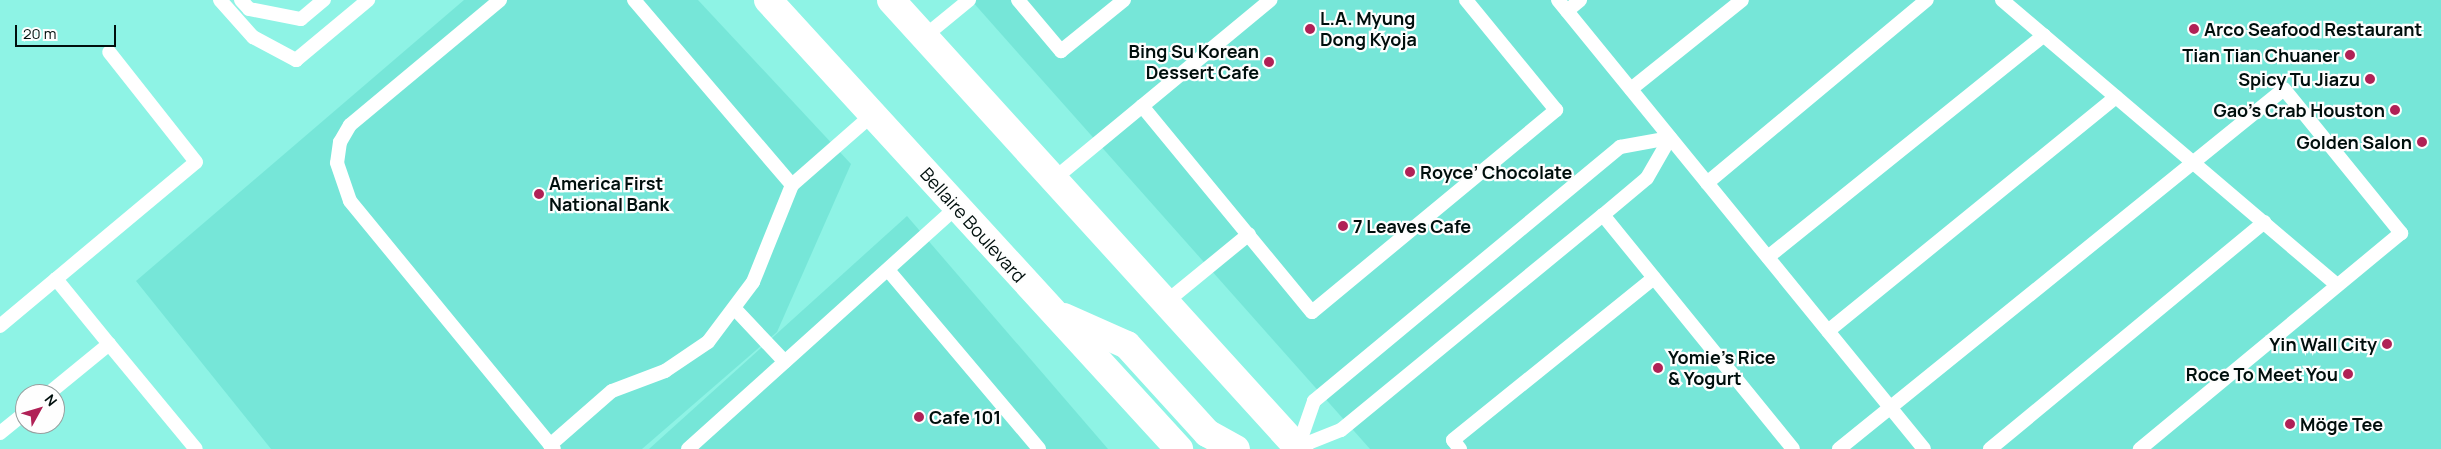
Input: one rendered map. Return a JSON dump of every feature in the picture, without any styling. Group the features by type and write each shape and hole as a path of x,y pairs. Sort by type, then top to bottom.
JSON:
{"main road":[{"name":"Bellaire Boulevard","path":"768,0 1180,449"},
{"path":"891,0 1296,448"},
{"path":"1055,314 1127,345 1207,433 1236,449"}],"lane":[{"path":"220,0 253,37 296,60 368,0"},
{"path":"241,0 249,9 301,19 324,0"},
{"path":"500,0 350,125 340,142 337,163 350,201 552,447 612,391 665,371 708,342 736,310 753,282 792,185 873,114"},
{"path":"634,0 792,185"},
{"path":"924,36 969,0"},
{"path":"1018,0 1061,51 1124,0"},
{"path":"1054,179 1270,0"},
{"path":"1142,106 1312,312 1556,110 1466,0"},
{"path":"1580,0 1562,5 1924,449"},
{"path":"1631,90 1742,0"},
{"path":"1707,183 1927,0"},
{"path":"2002,0 2337,285"},
{"path":"1768,257 2044,35"},
{"path":"0,326 196,162 109,52"},
{"path":"1839,449 2195,163 2284,89 2401,234 2140,449"},
{"path":"1828,331 2116,97"},
{"path":"1296,448 1341,430 1603,215 1647,178 1670,138"},
{"path":"1296,448 1314,401 1620,147 1670,138"},
{"path":"688,449 957,207"},
{"path":"1603,215 1793,449"},
{"path":"1990,449 2264,222"},
{"path":"1166,302 1248,234"},
{"path":"888,270 1040,449"},
{"path":"1460,449 1453,440 1654,278"},
{"path":"56,280 196,449"},
{"path":"736,310 785,362"},
{"path":"60,384 109,344"},
{"path":"0,433 15,421"}],"shaded area":[{"path":"464,0 698,0 851,164 777,332 642,449 271,449 136,281"},
{"path":"971,0 2441,0 2441,449 1370,449"},
{"path":"907,216 1108,449 649,449"}],"place":[{"name":"L.A. Myung Dong Kyoja","path":"1310,29"},
{"name":"Arco Seafood Restaurant","path":"2194,29"},
{"name":"Tian Tian Chuaner","path":"2350,55"},
{"name":"Bing Su Korean Dessert Cafe","path":"1269,62"},
{"name":"Spicy Tu Jiazu","path":"2370,79"},
{"name":"Gao’s Crab Houston","path":"2395,110"},
{"name":"Golden Salon","path":"2422,142"},
{"name":"Royce’ Chocolate","path":"1410,172"},
{"name":"America First National Bank","path":"539,194"},
{"name":"7 Leaves Cafe","path":"1343,226"},
{"name":"Yin Wall City","path":"2387,344"},
{"name":"Yomie’s Rice & Yogurt","path":"1658,368"},
{"name":"Roce To Meet You","path":"2348,374"},
{"name":"Cafe 101","path":"919,417"},
{"name":"Möge Tee","path":"2290,424"}]}
